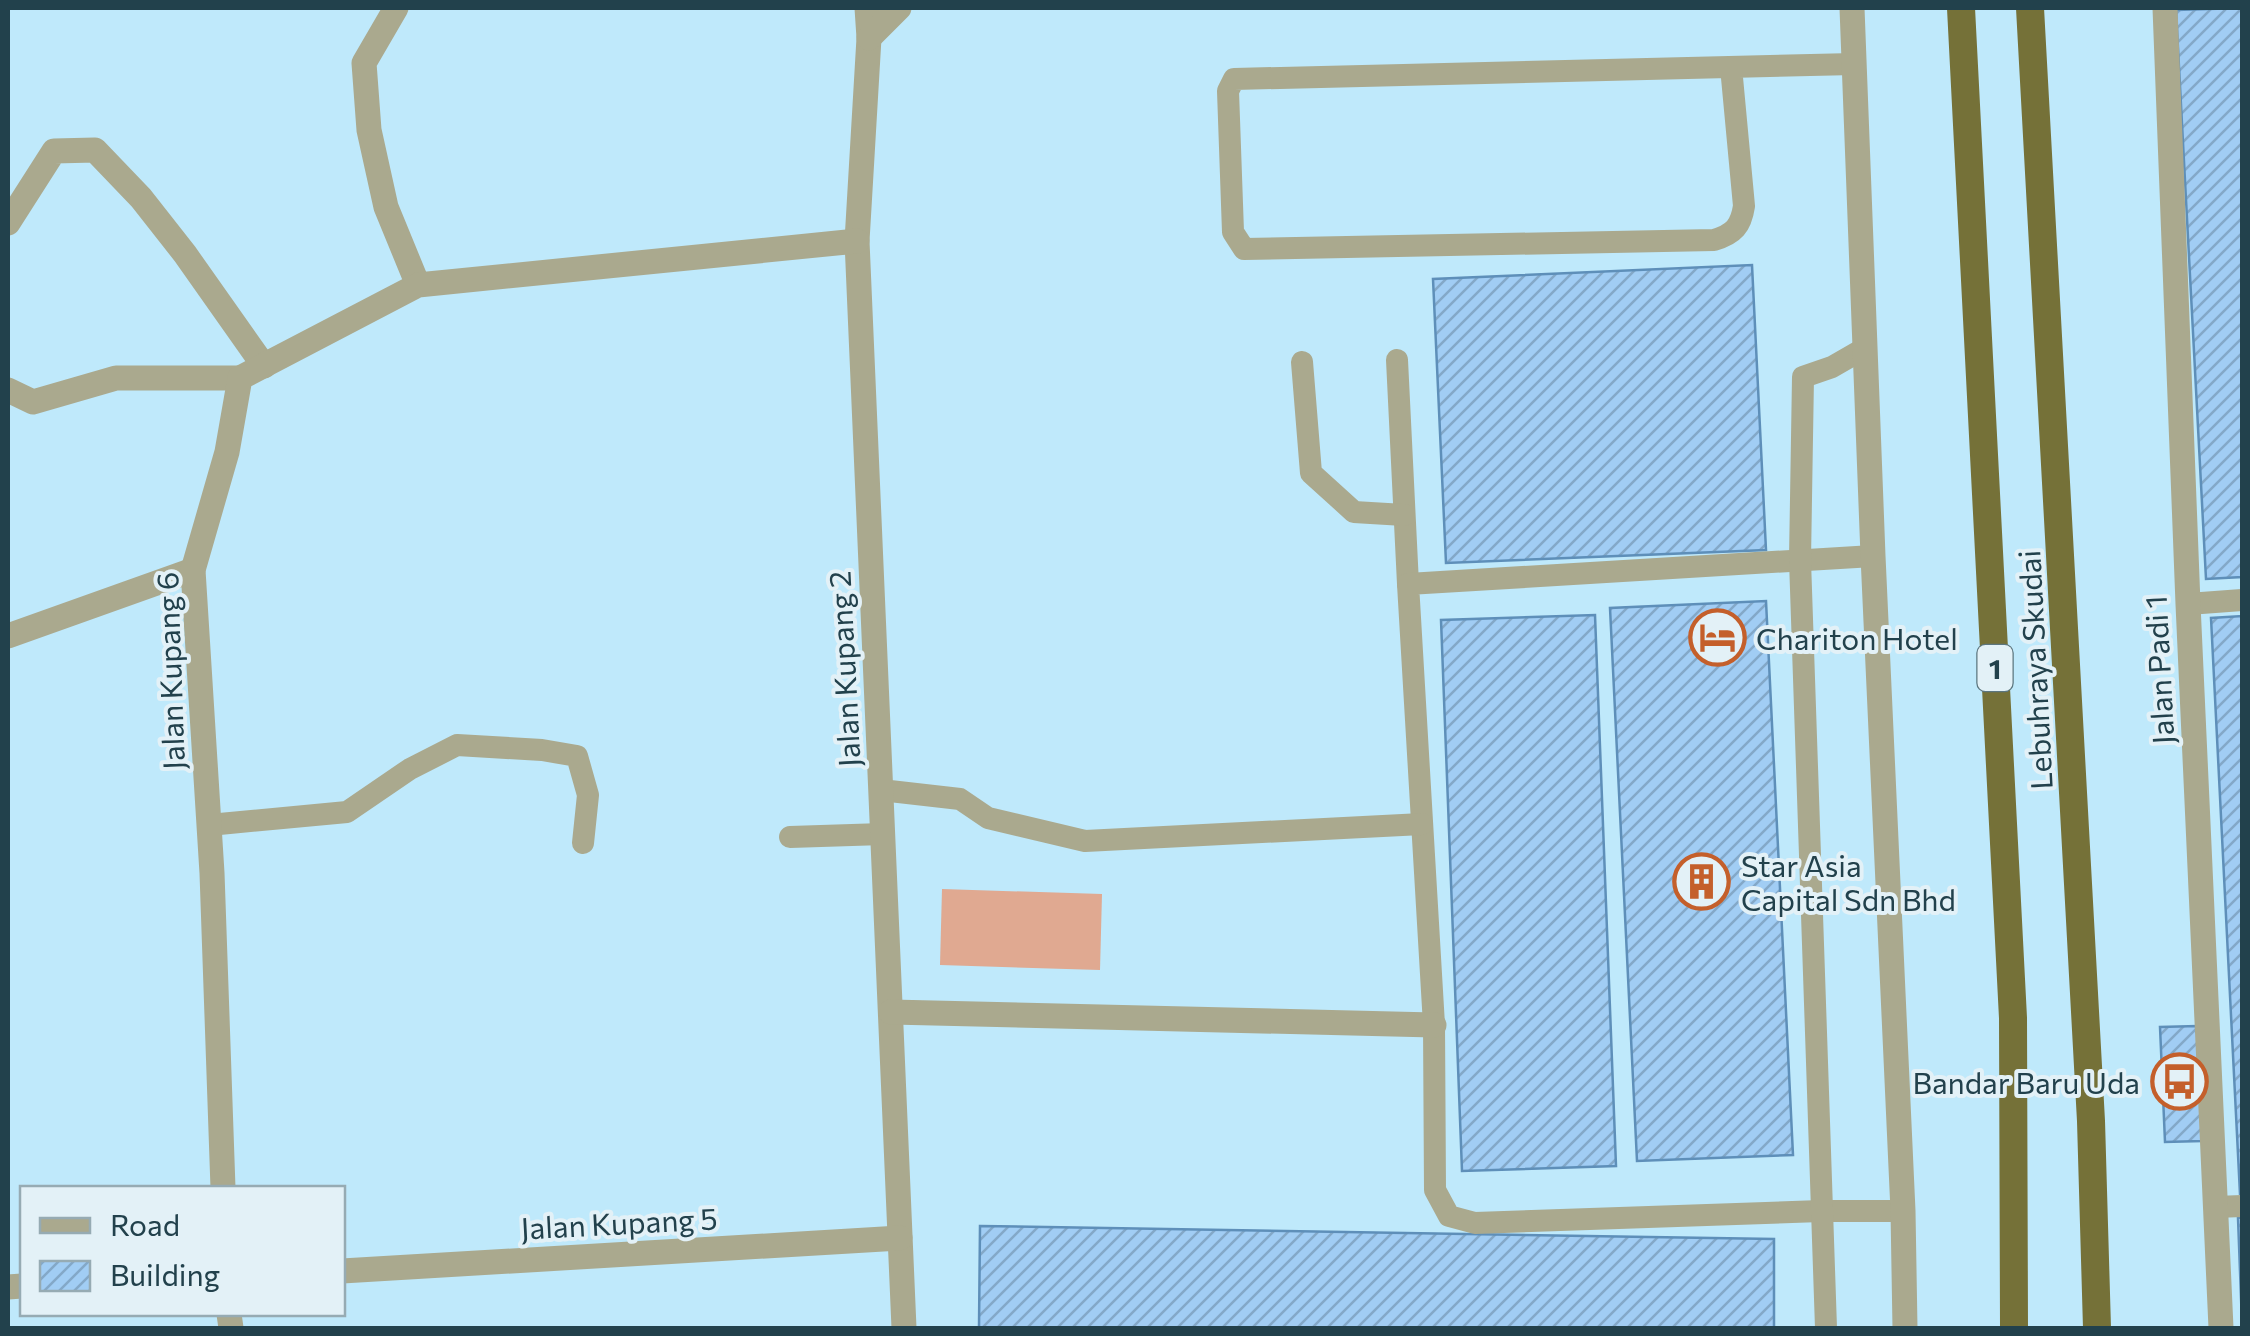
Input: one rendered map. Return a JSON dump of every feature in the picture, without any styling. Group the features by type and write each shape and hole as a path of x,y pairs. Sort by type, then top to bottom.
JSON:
{"highway":[{"name":"Lebuhraya Skudai","path":"1960,8 2012,1018 2014,1328"},
{"name":"Lebuhraya Skudai","path":"2030,8 2092,1122 2097,1328"}],"street":[{"path":"396,8 364,63 369,130 386,207 418,285"},
{"name":"Jalan Kupang 2","path":"867,8 869,38 857,241 904,1328"},
{"path":"869,38 899,8"},
{"path":"1852,8 1904,1212 1905,1328"},
{"name":"Jalan Padi 1","path":"2165,8 2221,1328"},
{"path":"8,223 54,150 95,150 184,254 264,366"},
{"path":"8,390 33,402 116,378 240,378 418,285 857,241"},
{"name":"Jalan Kupang 6","path":"223,1186 209,826 193,570 226,452 240,378"},
{"path":"8,636 193,570"},
{"path":"890,1012 1434,1025"},
{"name":"Jalan Kupang 5","path":"345,1272 900,1238"}],"lane":[{"path":"1732,67 1744,206 1742,222 1730,235 1714,240 1244,248 1233,232 1228,92 1234,79 1854,64"},
{"path":"1826,1328 1800,560 1803,377 1832,367 1865,348"},
{"path":"1397,360 1434,1025 1436,1190 1449,1216 1475,1222 1904,1212"},
{"path":"1302,362 1311,473 1354,512 1404,515"},
{"path":"1408,584 1873,556"},
{"path":"2188,604 2242,600"},
{"path":"209,826 347,812 410,769 457,745 577,756 588,795 582,843"},
{"path":"881,790 960,800 988,818 1085,841 1422,824"},
{"path":"790,837 883,834"},
{"path":"2216,1207 2242,1206"}],"shaded area":[{"path":"942,889 1102,894 1100,970 940,965"}],"building":[{"path":"2242,8 2242,577 2206,579 2176,10"},
{"path":"1752,265 1766,550 1446,563 1433,279"},
{"name":"Star Asia Capital Sdn Bhd","path":"1766,601 1793,1155 1637,1161 1610,608"},
{"path":"1595,615 1616,1166 1462,1171 1441,620"},
{"path":"2242,616 2242,1194 2240,1194 2211,618"},
{"path":"2197,1026 2202,1141 2165,1142 2160,1027"},
{"path":"2242,1217 2242,1324 2238,1218"},
{"path":"980,1226 1774,1239 1774,1328 979,1328"}],"place":[{"name":"Chariton Hotel","path":"1717,637"},
{"name":"Star Asia Capital Sdn Bhd","path":"1702,881"},
{"name":"Bandar Baru Uda","path":"2179,1081"}]}
